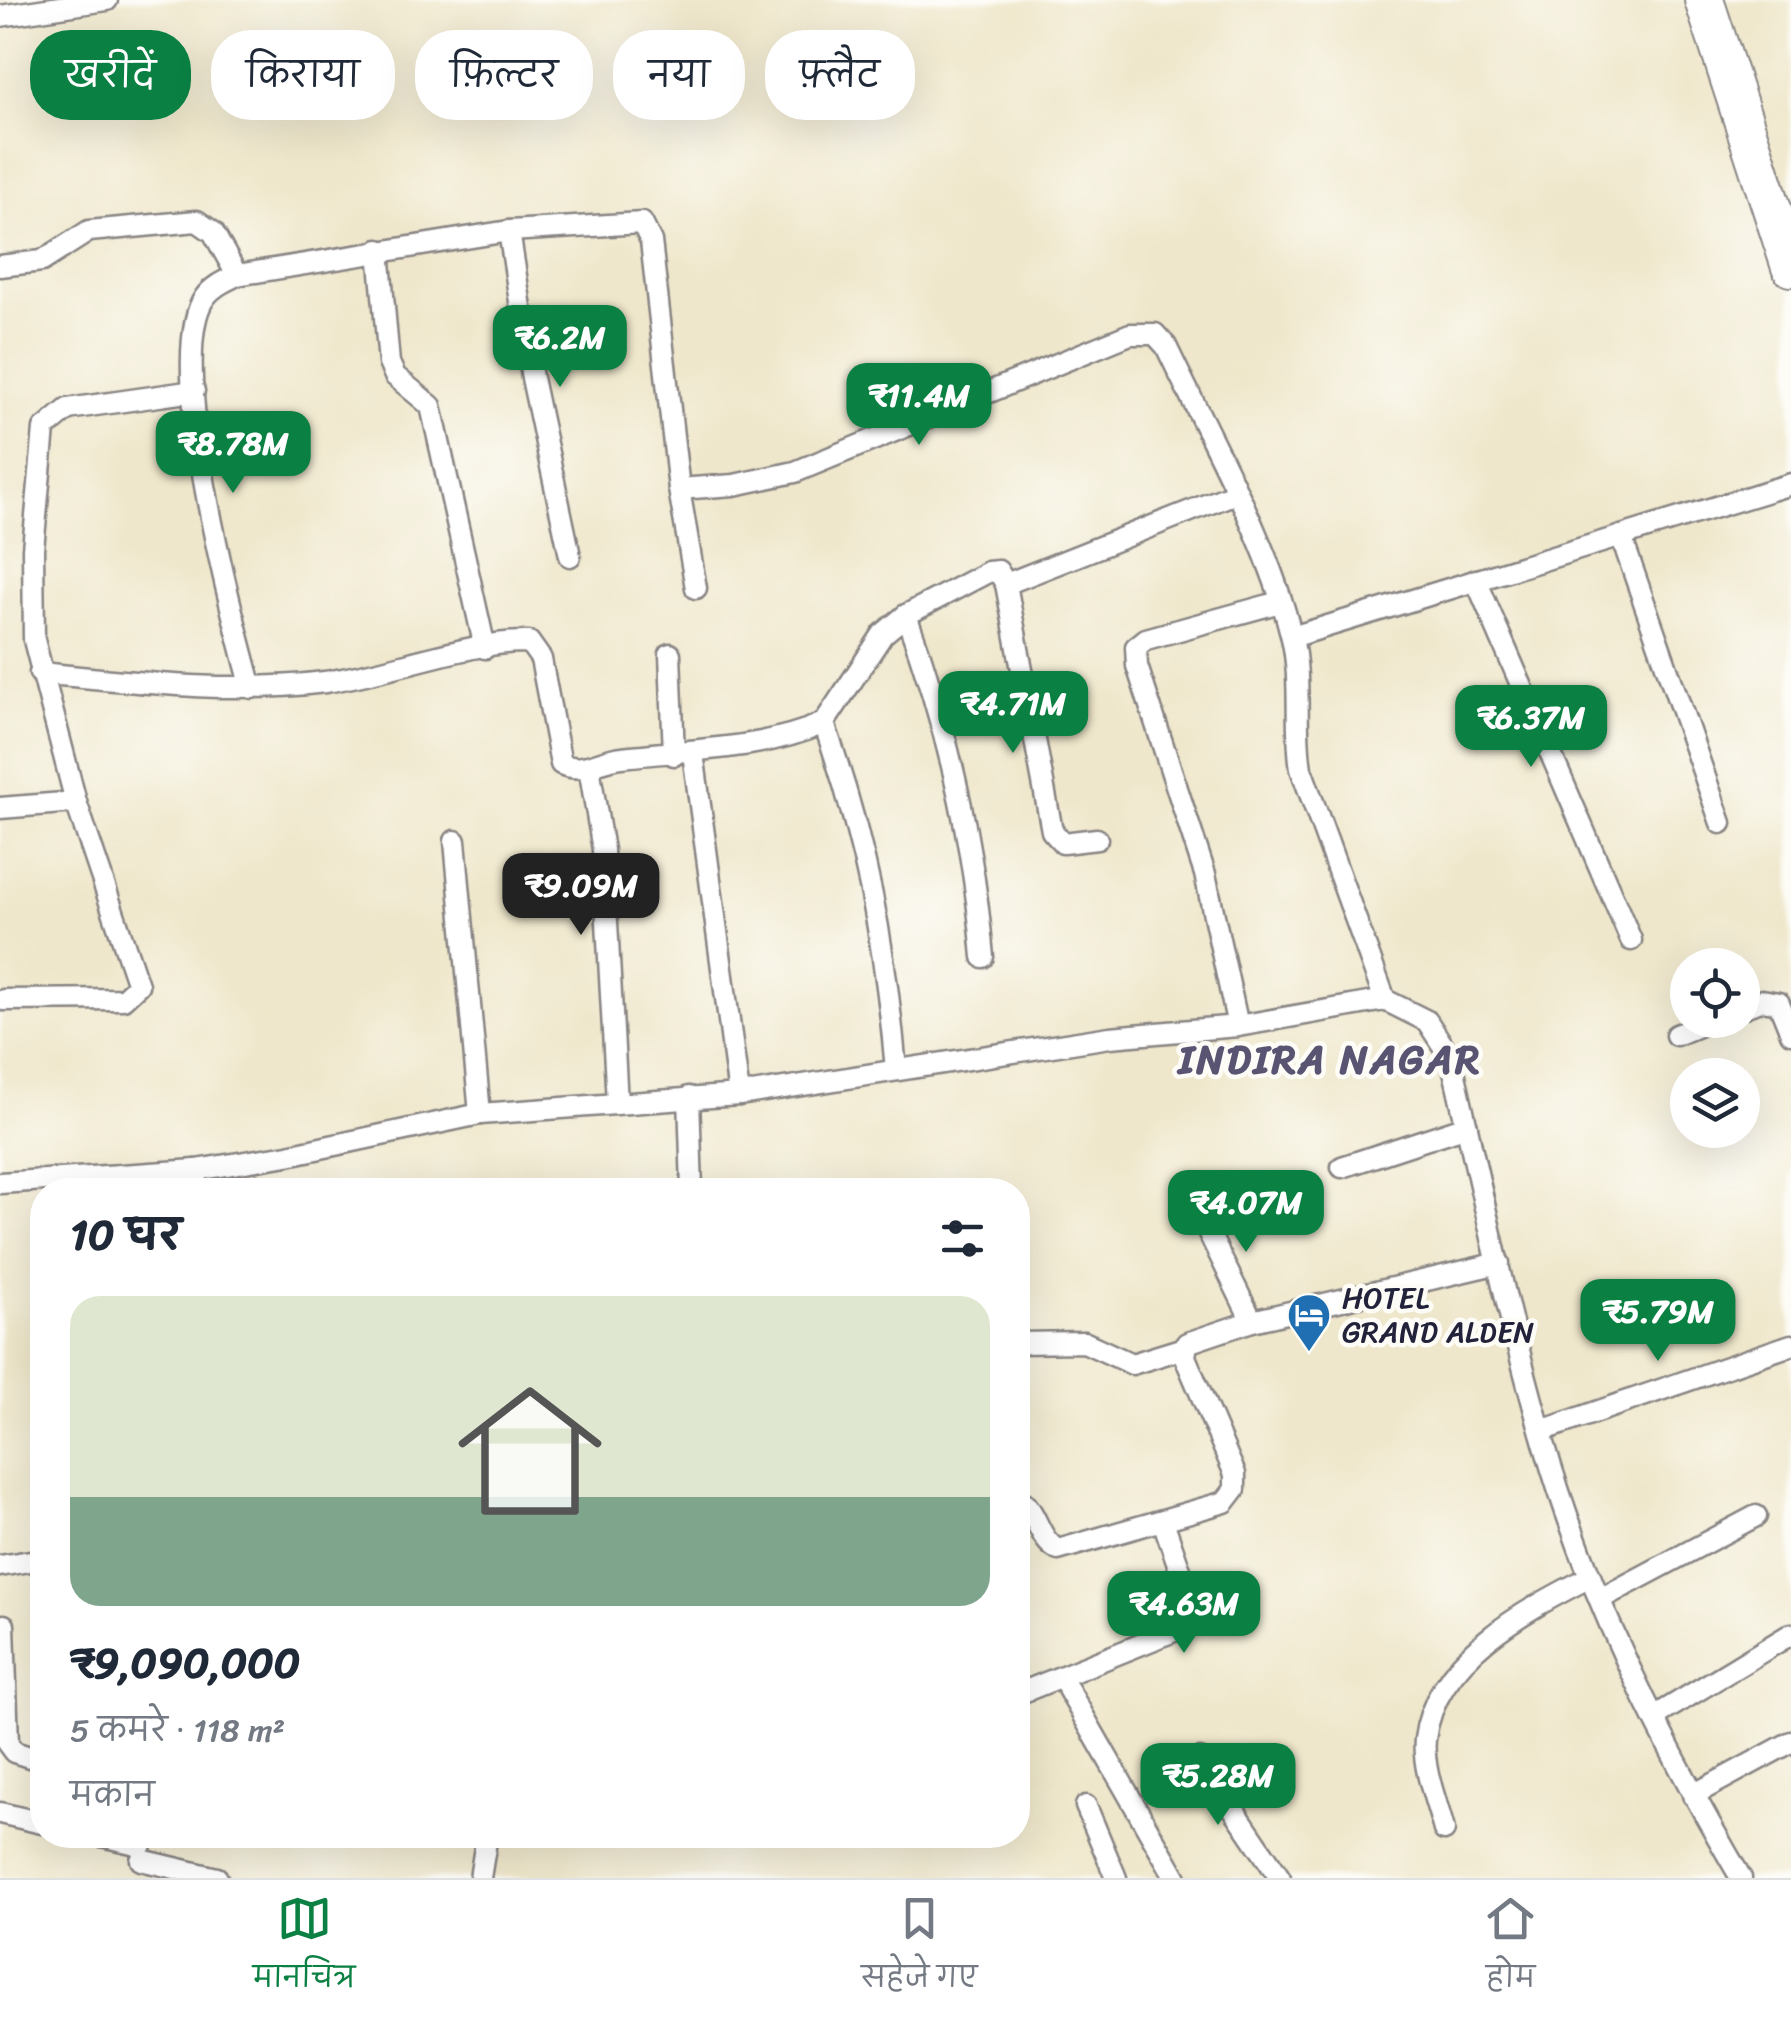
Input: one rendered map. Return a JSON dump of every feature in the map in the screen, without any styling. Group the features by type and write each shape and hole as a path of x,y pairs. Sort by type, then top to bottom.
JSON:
{"highway":[{"path":"1704,0 1791,267"},
{"path":"1729,0 1791,203"}],"street":[{"path":"0,16 107,0"},
{"path":"0,266 42,261 89,231 197,220 213,232 236,276"},
{"path":"252,688 220,566 194,391 194,339 200,310 215,286 236,276 509,231 642,223 650,241 679,489 696,588"},
{"path":"509,231 532,378 570,556"},
{"path":"379,250 389,363 394,376 431,406 485,648"},
{"path":"679,489 734,485 795,472 1144,332 1155,334 1166,346 1236,493 1280,602 1292,637 1302,768 1385,1000"},
{"path":"3,1000 123,999 135,992 136,975 76,802 40,673 32,583 44,430 68,409 194,391"},
{"path":"1292,637 1791,484"},
{"path":"1006,584 1236,493"},
{"path":"1621,536 1721,823"},
{"path":"40,673 184,687 252,688 326,682 529,642 537,650 557,758 567,767 589,767 619,757 684,754 824,722 876,643 906,615 993,570 1006,584 1052,831 1064,843 1096,839"},
{"path":"1476,580 1631,940"},
{"path":"1238,1026 1205,874 1137,666 1136,647 1146,639 1280,602"},
{"path":"906,615 938,709 964,808 983,957"},
{"path":"670,654 739,1095"},
{"path":"824,722 857,819 875,893 887,961 896,1070"},
{"path":"589,767 602,850 616,1104"},
{"path":"0,808 76,802"},
{"path":"455,841 480,1114"},
{"path":"205,1178 480,1114 739,1095 1110,1037 1238,1026 1385,1000 1428,1021 1451,1058 1541,1430 1590,1577 1692,1795 1740,1878"},
{"path":"1760,1001 1779,1003 1791,1033"},
{"path":"689,1097 692,1178"},
{"path":"1342,1166 1467,1126"},
{"path":"0,1184 30,1185"},
{"path":"1210,1192 1204,1224 1252,1322"},
{"path":"1030,1343 1084,1342 1132,1364 1184,1348 1192,1339 1252,1322 1499,1263"},
{"path":"1541,1430 1791,1345"},
{"path":"1030,1521 1058,1550 1232,1497 1236,1482 1184,1348"},
{"path":"1600,1599 1756,1516"},
{"path":"1030,1689 1194,1623 1195,1613 1163,1520"},
{"path":"0,1566 30,1561"},
{"path":"1444,1830 1425,1738 1440,1698 1479,1644 1531,1608 1590,1577"},
{"path":"4,1625 8,1744 14,1752 30,1757"},
{"path":"1654,1717 1791,1634"},
{"path":"1068,1689 1176,1878"},
{"path":"1692,1795 1791,1742"},
{"path":"1200,1759 1280,1878"},
{"path":"1086,1806 1116,1878"},
{"path":"0,1813 30,1819"},
{"path":"480,1878 484,1848"},
{"path":"140,1854 217,1878"}],"place":[{"name":"HOTEL GRAND ALDEN","path":"1309,1353"}],"district":[{"name":"INDIRA NAGAR","path":"1330,1059"}]}
